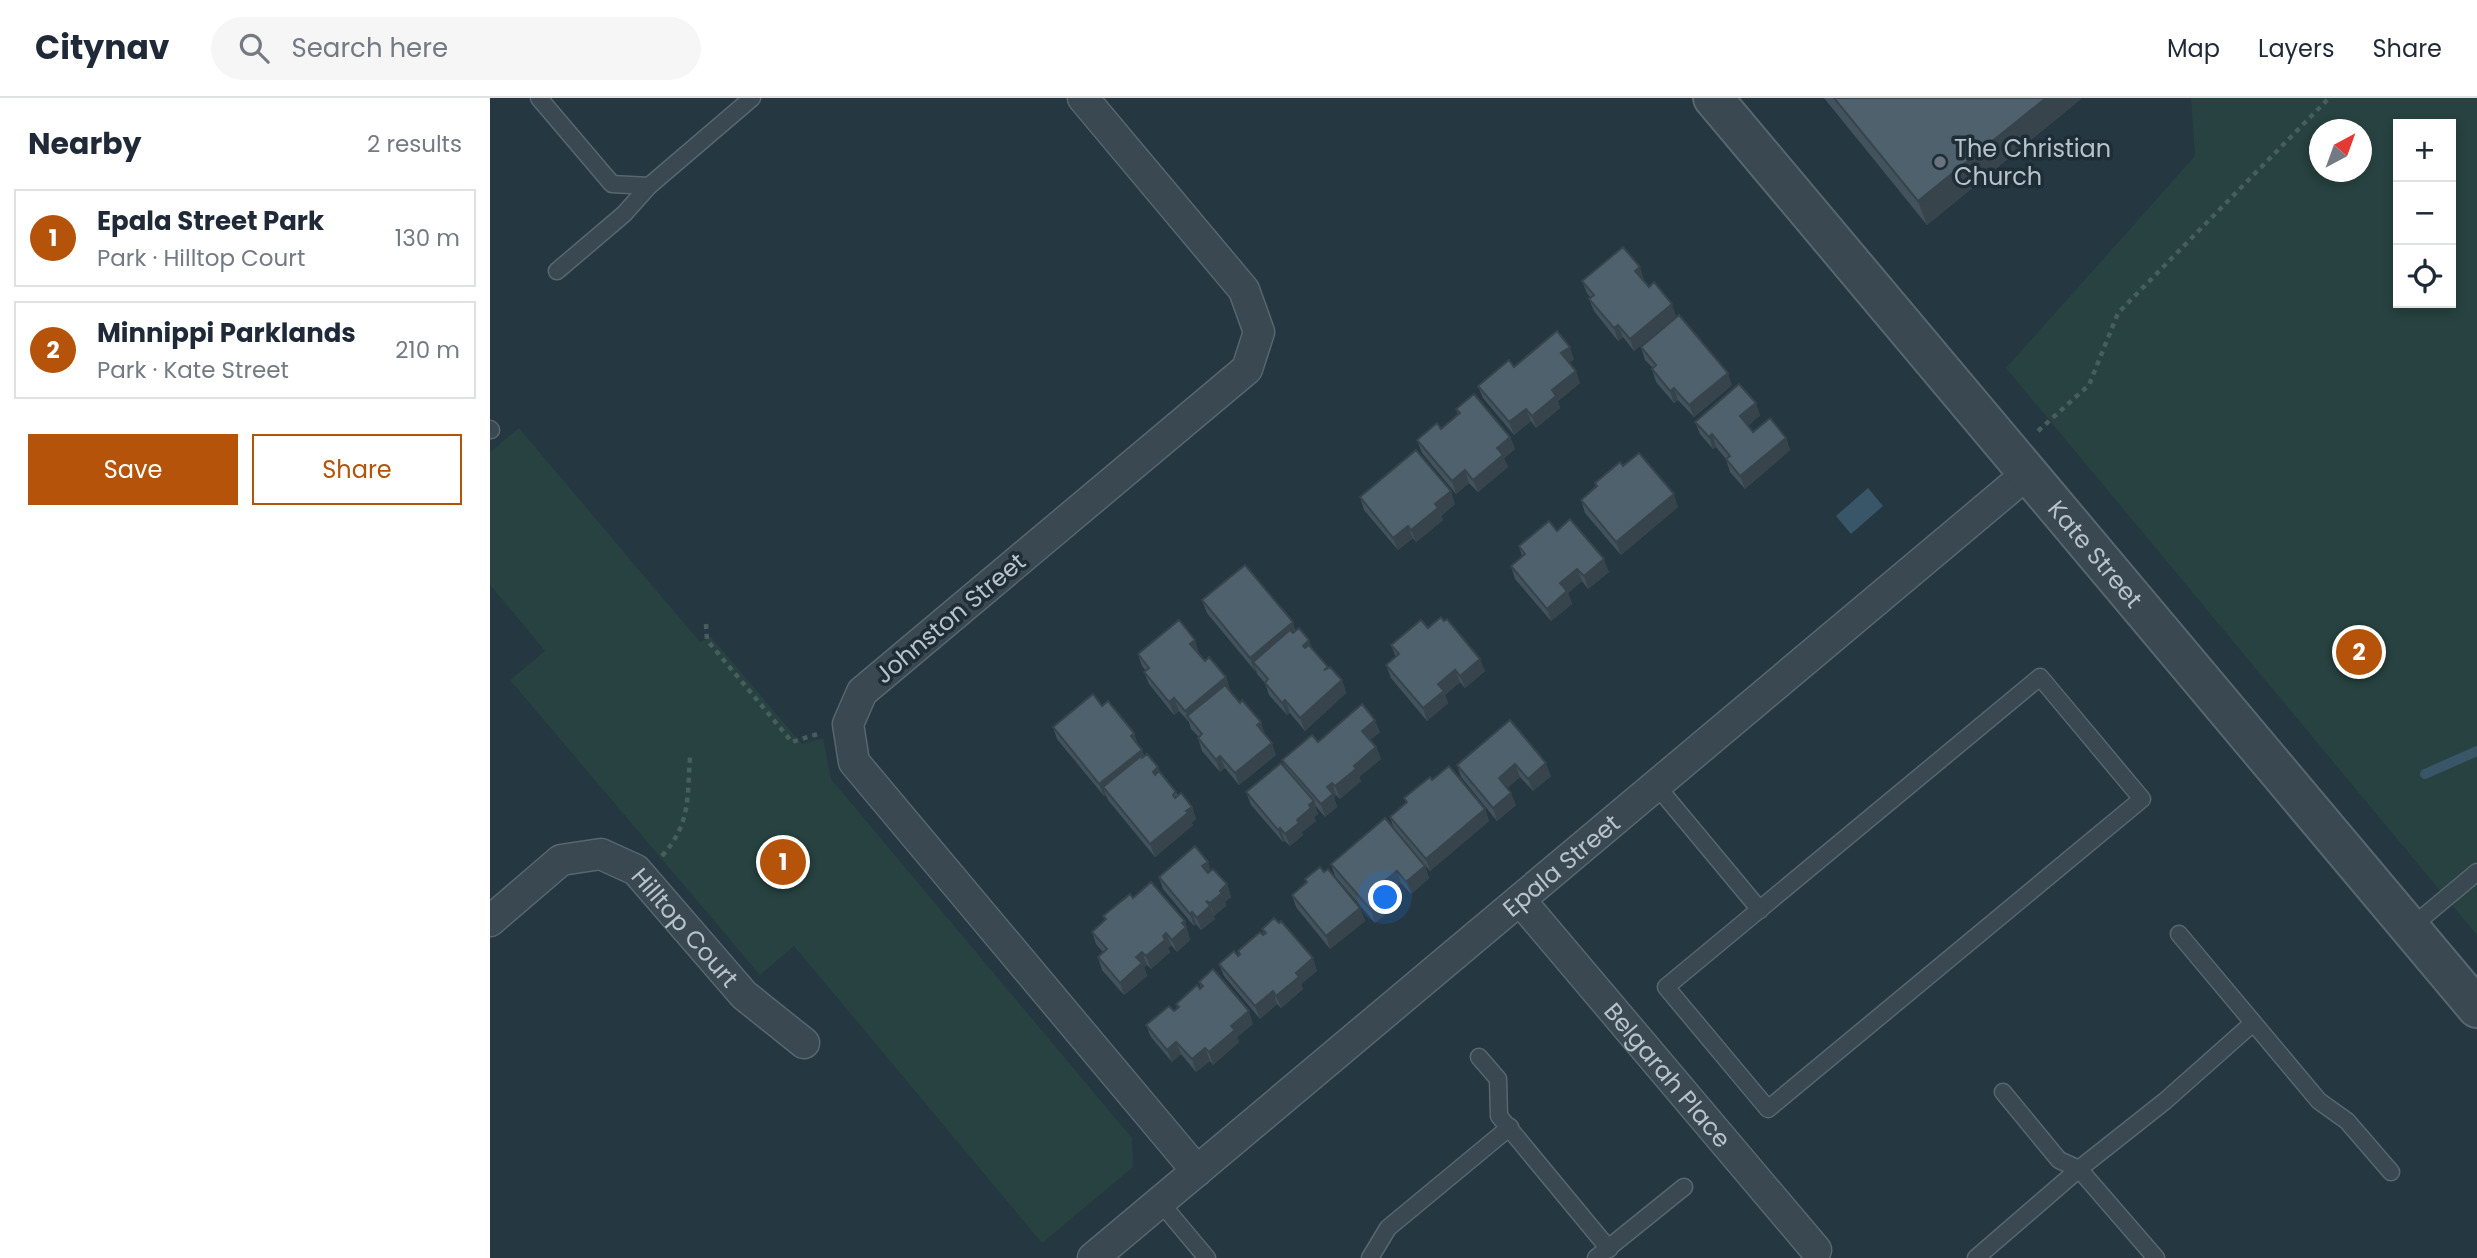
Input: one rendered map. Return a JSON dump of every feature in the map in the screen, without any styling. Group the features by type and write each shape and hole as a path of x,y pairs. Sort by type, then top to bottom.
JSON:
{"street":[{"name":"Johnston Street","path":"848,724 862,692 1247,369 1259,332 1244,290 1083,98"},
{"name":"Kate Street","path":"1713,98 2477,1008"},
{"name":"Epala Street","path":"1093,1258 1656,785 2020,464"},
{"path":"848,724 854,762 1197,1171"},
{"name":"Hilltop Court","path":"490,922 561,860 601,854 636,870 744,995 804,1043"},
{"name":"Belgarah Place","path":"1520,900 1819,1254"}],"lane":[{"path":"539,98 612,184 649,186"},
{"path":"558,271 624,214 649,186 752,98"},
{"path":"2040,677 2142,799 1768,1109 1666,987 1760,910 2040,677"},
{"path":"1656,785 1760,910"},
{"path":"2410,928 2477,872"},
{"path":"2179,934 2319,1101 2347,1121 2391,1172"},
{"path":"1976,1258 2079,1169 2165,1101 2253,1023"},
{"path":"1479,1057 1498,1079 1499,1116 1510,1127 1602,1253 1684,1187"},
{"path":"2003,1092 2059,1160 2079,1169 2156,1258"},
{"path":"1370,1258 1388,1228 1510,1127"},
{"path":"1160,1202 1207,1258"}],"path":[{"path":"2020,464 2089,385 2118,313 2329,98"},
{"path":"706,624 707,640 792,743 848,724"},
{"path":"641,876 677,838 687,814 690,757"}],"green space":[{"path":"2191,98 2477,98 2477,935 2006,368 2195,156"},
{"path":"519,428 700,642 711,637 802,744 823,738 831,779 1132,1138 1133,1167 1042,1243 794,946 760,975 510,680 545,651 490,585 490,452"}],"water":[{"path":"1868,488 1883,506 1851,534 1836,516"}],"building":[{"name":"The Christian Church","path":"1834,98 2046,98 1918,201"},
{"path":"1623,247 1640,267 1635,271 1649,287 1654,282 1672,304 1630,339 1618,325 1614,328 1589,299 1594,295 1582,281"},
{"path":"1679,315 1728,373 1689,405 1674,388 1670,391 1652,369 1656,365 1641,347"},
{"path":"1557,331 1570,347 1561,353 1576,371 1552,390 1556,396 1532,416 1526,409 1509,422 1478,386 1509,360 1514,367"},
{"path":"1739,384 1756,403 1740,416 1753,432 1770,418 1786,438 1740,476 1726,459 1730,456 1712,434 1709,437 1695,422"},
{"path":"1474,394 1510,437 1497,448 1503,455 1473,480 1465,470 1452,481 1417,440 1437,423 1441,429 1460,413 1456,409"},
{"path":"1416,450 1451,491 1435,504 1438,508 1411,530 1408,526 1393,538 1360,497"},
{"path":"1639,453 1674,494 1616,542 1581,500 1597,486 1595,483 1620,462 1623,466"},
{"path":"1570,519 1604,559 1584,576 1577,569 1560,583 1567,591 1547,609 1511,566 1525,554 1519,546 1549,521 1557,531"},
{"path":"1245,565 1293,622 1250,658 1202,600"},
{"path":"1441,617 1444,621 1447,619 1480,659 1460,676 1455,670 1438,684 1444,691 1423,708 1386,665 1399,654 1391,645 1421,620 1428,628"},
{"path":"1179,620 1195,640 1190,644 1205,661 1209,657 1226,677 1185,711 1174,698 1169,702 1144,672 1149,668 1138,654"},
{"path":"1299,628 1309,640 1303,646 1305,648 1309,645 1328,667 1324,670 1330,667 1342,680 1300,718 1285,700 1282,703 1265,683 1268,679 1253,662 1290,630 1293,633"},
{"path":"1225,685 1261,722 1257,725 1272,743 1235,773 1220,756 1216,760 1198,738 1202,734 1187,716"},
{"path":"1093,694 1102,706 1108,701 1134,733 1131,736 1142,750 1099,784 1053,727"},
{"path":"1362,704 1375,720 1362,731 1376,747 1354,766 1356,769 1335,786 1332,783 1327,787 1333,794 1321,804 1282,760 1312,735 1318,742"},
{"path":"1510,720 1546,763 1528,779 1515,764 1499,778 1511,793 1493,808 1457,765"},
{"path":"1147,754 1158,767 1153,772 1155,775 1159,771 1176,792 1173,795 1175,798 1181,793 1192,807 1150,844 1103,787"},
{"path":"1281,763 1314,801 1309,805 1311,808 1297,820 1299,823 1285,834 1280,828 1278,830 1246,792"},
{"path":"1449,766 1485,809 1426,859 1390,817 1407,802 1404,798"},
{"path":"1385,818 1425,866 1406,882 1397,871 1381,884 1389,894 1371,910 1331,864"},
{"path":"1195,846 1208,862 1202,866 1208,873 1213,869 1227,884 1220,891 1222,893 1210,903 1206,901 1210,906 1197,918 1192,912 1190,914 1159,877"},
{"path":"1320,867 1324,872 1328,869 1360,908 1326,936 1292,895 1307,882 1305,879"},
{"path":"1151,882 1185,921 1182,923 1186,927 1172,940 1166,933 1163,936 1165,940 1146,956 1142,952 1136,957 1142,963 1120,983 1098,957 1107,949 1092,932 1106,919 1103,916 1130,894 1133,898"},
{"path":"1274,918 1279,923 1281,921 1313,958 1296,973 1299,977 1276,996 1273,991 1255,1006 1219,964 1234,951 1238,956 1238,951 1260,932 1263,935 1266,933 1262,929"},
{"path":"1213,969 1249,1011 1231,1026 1235,1030 1209,1052 1205,1048 1192,1059 1176,1042 1167,1050 1146,1025 1169,1006 1174,1011 1179,1007 1176,1004 1197,985 1200,989 1203,986 1199,982"}],"waterway":[{"path":"2425,774 2477,751"}],"place":[{"name":"The Christian Church","path":"1940,162"},
{"name":"Minnippi Parklands","path":"2359,652"},
{"name":"Epala Street Park","path":"783,862"}]}
